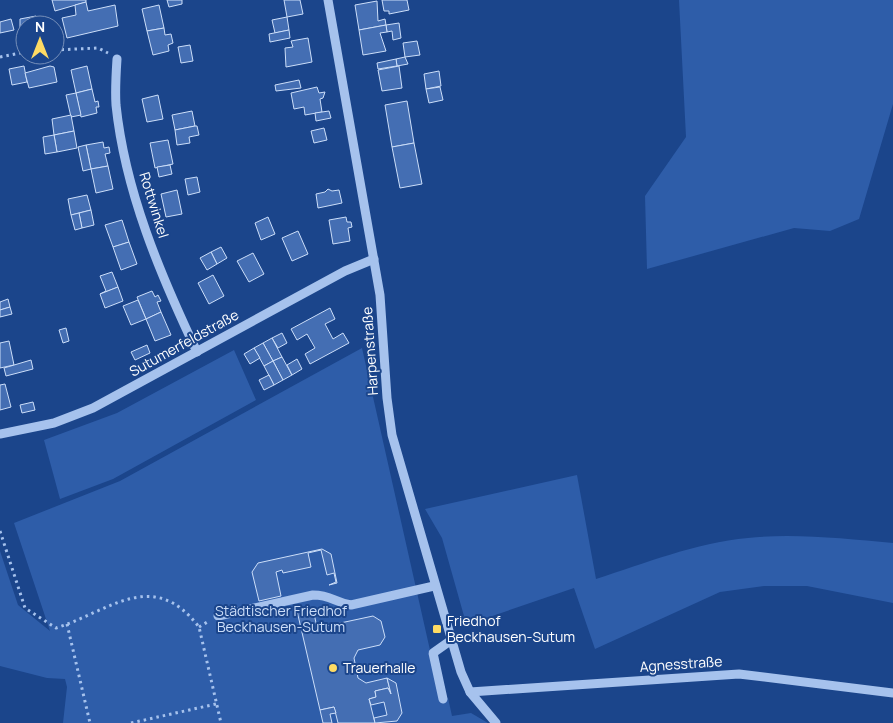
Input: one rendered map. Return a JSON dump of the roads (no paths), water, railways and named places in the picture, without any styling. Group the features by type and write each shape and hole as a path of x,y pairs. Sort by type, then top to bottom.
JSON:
{"street":[{"name":"Harpenstraße","path":"328,0 380,296 387,398 392,435 450,641 470,692 496,723"},
{"name":"Rottwinkel","path":"117,59 116,103 136,200 164,281 197,352"},
{"name":"Sutumerfeldstraße","path":"0,434 54,423 93,408 345,271 374,259"},
{"path":"218,616 313,595 327,595 339,603 351,605 434,586"},
{"path":"443,699 433,653 450,641"},
{"name":"Agnesstraße","path":"470,692 739,674 893,693"}],"place":[{"name":"Friedhof Beckhausen-Sutum","path":"437,629"},
{"name":"Trauerhalle","path":"333,668"}],"park label":[{"name":"Städtischer Friedhof Beckhausen-Sutum","path":"281,620"}]}
